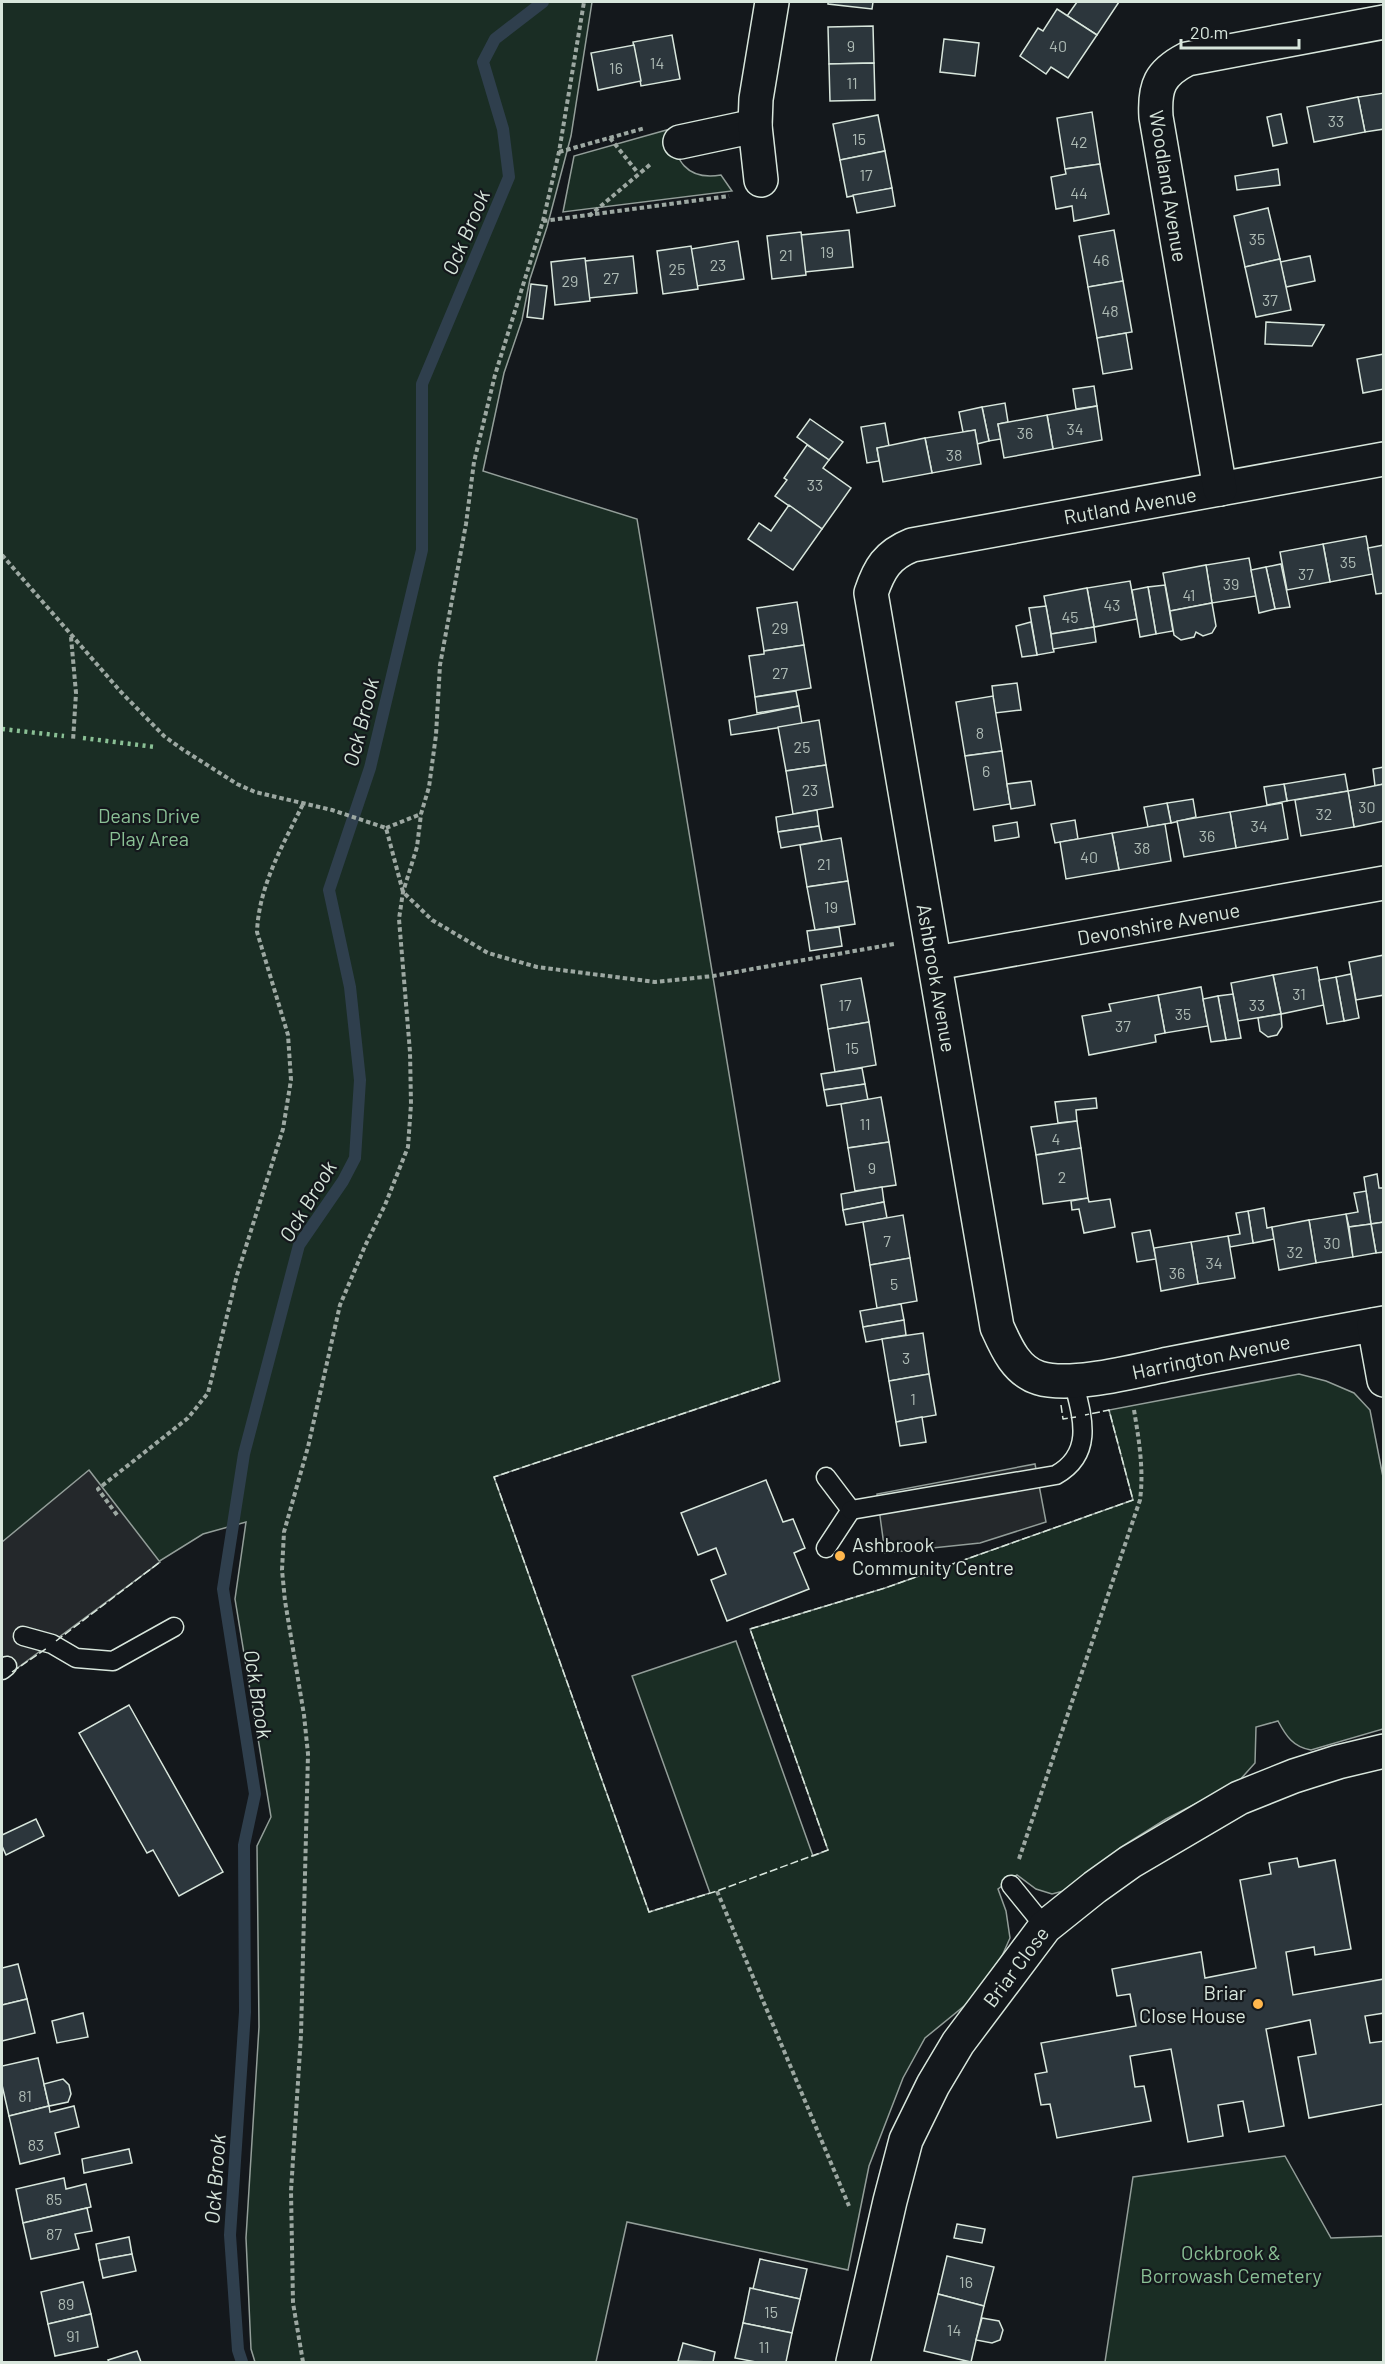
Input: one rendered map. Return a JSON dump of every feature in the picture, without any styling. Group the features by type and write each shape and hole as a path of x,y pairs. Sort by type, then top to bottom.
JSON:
{"street":[{"path":"761,180 755,126 759,72 771,2"},
{"name":"Woodland Avenue","path":"1220,489 1156,117 1155,100 1160,83 1169,68 1187,59 1383,21"},
{"path":"680,142 755,126"},
{"name":"Rutland Avenue","path":"883,565 901,550 912,545 1383,459"},
{"name":"Ashbrook Avenue","path":"883,565 871,593 997,1327 1007,1349 1020,1368 1036,1378"},
{"name":"Devonshire Avenue","path":"934,951 1383,883"},
{"path":"1379,1324 1383,1380"},
{"name":"Harrington Avenue","path":"1036,1378 1056,1382 1127,1372 1379,1324"},
{"name":"Briar Close","path":"853,2362 906,2140 933,2085 958,2043 1045,1928 1130,1862 1239,1798 1338,1762 1383,1751"}],"lane":[{"path":"826,1548 851,1510 1056,1475 1070,1467 1078,1455 1083,1437 1082,1416 1073,1380"},
{"path":"826,1478 851,1510"},
{"path":"23,1636 52,1644 76,1658 113,1661 174,1627"},
{"path":"1011,1885 1045,1928"}],"path":[{"path":"303,2362 293,2302 291,2191 301,2035 308,1754 304,1715 285,1601 282,1570 284,1533 308,1446 340,1305 364,1246 385,1205 408,1147 411,1104 410,1052 399,919 403,892 417,847 421,814 429,787 440,664 466,524 474,462 495,375 543,221 559,152 584,2"},
{"path":"559,152 634,131"},
{"path":"610,138 638,173"},
{"path":"589,216 638,173 680,142"},
{"path":"543,221 691,202"},
{"path":"2,555 71,636 164,736 237,784 255,792 332,810 386,828 421,814"},
{"path":"71,636 76,693 73,741"},
{"path":"117,1515 98,1489 188,1418 208,1393 237,1275 283,1129 291,1080 288,1035 257,932 258,915 272,866 303,804"},
{"path":"386,828 403,892 432,920 488,953 537,967 655,982 934,951"},
{"path":"1011,1885 1140,1500 1143,1481 1142,1463 1127,1372"},
{"path":"717,1891 857,2224 876,2262"}],"green space":[{"name":"Deans Drive Play Area","path":"2,2 592,2 571,136 547,227 530,279 522,320 504,373 483,471 637,519 780,1381 494,1477 649,1912 710,1893 632,1676 736,1641 813,1856 828,1850 750,1629 885,1588 1133,1500 1109,1410 1299,1374 1326,1381 1354,1393 1370,1410 1384,1482 1383,1729 1311,1750 1291,1740 1278,1721 1256,1727 1255,1763 1238,1782 1166,1819 1121,1847 1071,1889 1052,1894 1036,1889 1017,1875 998,1889 1006,1911 1010,1938 1002,1956 969,2002 925,2038 903,2078 869,2166 848,2270 627,2222 596,2362 255,2362 251,2349 246,2238 259,2027 257,1846 271,1817 235,1599 246,1522 203,1534 2,1659"},
{"path":"670,129 675,150 684,166 699,175 721,175 732,191 563,212 574,156"},
{"name":"Ockbrook & Borrowash Cemetery","path":"1285,2156 1331,2238 1383,2236 1383,2362 1105,2362 1133,2177"}],"shaded area":[{"path":"1035,1464 1046,1522 980,1543 885,1553 877,1494"},
{"path":"89,1470 160,1562 12,1672 2,1659 2,1542"}],"building":[{"path":"828,2 873,2 872,9 828,4"},
{"path":"1077,2 1119,2 1097,35 1067,16"},
{"path":"1057,9 1097,35 1068,78 1051,67 1046,74 1020,56 1038,28 1043,31"},
{"path":"873,26 874,63 829,64 828,27"},
{"path":"672,35 680,79 641,86 633,42"},
{"path":"944,39 979,43 975,76 940,72"},
{"path":"634,45 641,81 598,90 591,53"},
{"path":"874,63 875,100 830,101 829,64"},
{"path":"1384,93 1384,129 1365,132 1358,97"},
{"path":"1358,97 1365,132 1314,142 1307,107"},
{"path":"1092,112 1100,164 1065,169 1057,118"},
{"path":"1281,114 1287,143 1273,146 1267,117"},
{"path":"878,115 885,151 840,160 833,124"},
{"path":"885,151 892,188 847,197 840,160"},
{"path":"1100,164 1109,214 1074,221 1072,206 1056,209 1051,177 1066,174 1065,169"},
{"path":"1278,169 1280,185 1237,190 1235,176"},
{"path":"892,188 895,206 857,213 853,195"},
{"path":"1268,208 1280,259 1245,267 1234,216"},
{"path":"849,230 853,267 805,272 801,235"},
{"path":"1114,230 1123,281 1088,287 1079,236"},
{"path":"801,232 806,275 772,279 767,236"},
{"path":"738,241 744,279 697,286 691,249"},
{"path":"691,246 698,289 663,294 657,251"},
{"path":"633,256 637,293 589,298 585,261"},
{"path":"1310,256 1315,281 1286,287 1280,262"},
{"path":"585,258 590,301 555,305 551,262"},
{"path":"1280,259 1291,310 1256,317 1245,267"},
{"path":"1123,281 1132,332 1097,338 1088,287"},
{"path":"531,284 547,286 543,319 527,317"},
{"path":"1266,322 1324,325 1312,346 1265,344"},
{"path":"1126,333 1132,369 1103,374 1097,338"},
{"path":"1384,354 1384,389 1363,393 1357,359"},
{"path":"1094,386 1097,406 1076,409 1073,389"},
{"path":"1005,403 1008,422 998,424 1001,439 989,441 982,407"},
{"path":"1097,406 1102,440 1053,449 1047,415"},
{"path":"982,407 989,441 977,444 975,430 963,432 959,412"},
{"path":"1047,415 1053,449 1004,458 998,424"},
{"path":"810,419 843,442 829,460 797,437"},
{"path":"885,423 889,446 877,448 879,461 867,463 861,427"},
{"path":"975,430 981,464 932,473 925,438"},
{"path":"925,438 932,473 883,482 877,448"},
{"path":"807,445 829,460 823,468 851,488 822,529 775,496 787,480 784,478"},
{"path":"789,505 822,529 793,570 748,539 759,523 771,531"},
{"path":"1366,536 1373,574 1330,582 1323,544"},
{"path":"1323,544 1330,582 1287,590 1280,552"},
{"path":"1384,545 1384,593 1376,594 1368,548"},
{"path":"1249,558 1256,596 1212,603 1206,565"},
{"path":"1281,564 1290,607 1275,609 1266,567"},
{"path":"1206,565 1212,603 1170,611 1163,573"},
{"path":"1266,567 1275,609 1259,613 1251,570"},
{"path":"1130,581 1137,619 1094,627 1087,588"},
{"path":"1165,585 1173,631 1156,634 1148,587"},
{"path":"1148,587 1156,634 1140,637 1132,590"},
{"path":"1087,588 1094,627 1051,634 1044,596"},
{"path":"797,602 804,645 764,651 757,608"},
{"path":"1212,603 1216,626 1212,633 1203,636 1196,632 1194,637 1181,640 1174,635 1170,611"},
{"path":"1046,606 1054,652 1037,655 1029,608"},
{"path":"1031,622 1037,655 1022,657 1016,626"},
{"path":"1094,627 1096,642 1053,649 1051,634"},
{"path":"804,645 811,688 755,697 749,656 764,654 764,651"},
{"path":"1017,683 1021,710 995,713 992,686"},
{"path":"796,691 799,706 757,713 755,697"},
{"path":"993,696 1002,751 965,756 956,702"},
{"path":"799,706 802,724 731,735 729,720"},
{"path":"819,720 826,765 786,771 778,727"},
{"path":"1002,751 1010,804 974,810 965,756"},
{"path":"826,765 833,807 793,814 786,771"},
{"path":"1384,767 1384,784 1375,786 1373,769"},
{"path":"1345,774 1348,791 1287,801 1284,784"},
{"path":"1031,781 1035,805 1011,809 1007,784"},
{"path":"1284,784 1287,801 1267,805 1264,787"},
{"path":"1384,784 1384,821 1354,827 1348,791"},
{"path":"1348,791 1354,827 1301,836 1295,800"},
{"path":"1193,799 1196,817 1171,823 1167,803"},
{"path":"1167,803 1171,823 1148,827 1144,807"},
{"path":"1282,803 1288,839 1236,848 1230,812"},
{"path":"817,810 819,826 778,832 776,817"},
{"path":"1230,812 1236,848 1184,857 1177,821"},
{"path":"1075,820 1078,839 1055,843 1051,824"},
{"path":"1017,822 1019,837 995,841 993,826"},
{"path":"1165,824 1171,861 1119,870 1112,833"},
{"path":"819,826 822,841 781,848 778,832"},
{"path":"1112,833 1119,870 1066,879 1060,842"},
{"path":"841,838 848,881 807,887 800,845"},
{"path":"848,881 855,924 815,930 807,887"},
{"path":"839,927 842,946 810,951 807,931"},
{"path":"1384,955 1384,995 1356,1000 1349,962"},
{"path":"1317,967 1324,1005 1281,1014 1273,975"},
{"path":"1351,974 1359,1018 1344,1021 1336,977"},
{"path":"1273,975 1281,1014 1238,1021 1231,983"},
{"path":"1336,977 1344,1021 1327,1024 1319,980"},
{"path":"861,978 869,1022 828,1029 821,985"},
{"path":"1201,987 1208,1026 1165,1033 1158,995"},
{"path":"1233,994 1241,1038 1226,1040 1218,996"},
{"path":"1158,995 1165,1033 1155,1035 1156,1042 1089,1055 1082,1016 1111,1011 1109,1004"},
{"path":"1218,996 1226,1040 1211,1042 1203,999"},
{"path":"1281,1014 1282,1027 1277,1035 1268,1037 1260,1031 1258,1018"},
{"path":"869,1022 876,1065 835,1072 828,1029"},
{"path":"862,1068 865,1084 824,1090 821,1074"},
{"path":"865,1084 868,1100 827,1106 824,1090"},
{"path":"881,1097 889,1142 848,1148 841,1104"},
{"path":"1096,1098 1097,1108 1076,1110 1077,1121 1058,1123 1055,1102"},
{"path":"1077,1121 1081,1148 1036,1155 1031,1127"},
{"path":"889,1142 896,1185 855,1191 848,1148"},
{"path":"1081,1148 1088,1198 1043,1204 1036,1155"},
{"path":"1377,1174 1379,1188 1384,1188 1384,1222 1371,1224 1364,1177"},
{"path":"882,1187 884,1202 843,1210 841,1194"},
{"path":"1366,1191 1371,1224 1349,1227 1346,1214 1358,1212 1354,1193"},
{"path":"1088,1198 1089,1202 1110,1199 1115,1227 1084,1233 1079,1209 1072,1210 1071,1201"},
{"path":"884,1202 887,1218 846,1225 843,1210"},
{"path":"1264,1208 1267,1228 1272,1227 1274,1239 1253,1243 1248,1211"},
{"path":"1248,1211 1253,1243 1230,1247 1228,1236 1240,1234 1236,1213"},
{"path":"1346,1214 1353,1257 1316,1263 1309,1220"},
{"path":"903,1215 910,1258 870,1265 863,1222"},
{"path":"1309,1220 1316,1263 1279,1270 1272,1227"},
{"path":"1384,1222 1384,1252 1376,1253 1371,1224"},
{"path":"1371,1224 1376,1253 1353,1257 1349,1227"},
{"path":"1150,1230 1156,1259 1137,1262 1132,1233"},
{"path":"1228,1236 1235,1278 1198,1284 1191,1242"},
{"path":"1191,1242 1198,1284 1161,1291 1154,1248"},
{"path":"910,1258 917,1301 877,1308 870,1265"},
{"path":"901,1304 904,1320 863,1327 860,1311"},
{"path":"904,1320 906,1335 866,1342 863,1327"},
{"path":"923,1333 929,1374 889,1381 882,1339"},
{"path":"929,1374 936,1415 896,1422 889,1381"},
{"path":"922,1417 926,1442 900,1446 896,1422"},
{"path":"766,1480 783,1522 793,1519 805,1548 794,1553 809,1589 727,1621 711,1580 726,1574 716,1548 698,1555 681,1513"},
{"path":"129,1705 223,1872 179,1896 153,1850 147,1853 79,1733"},
{"path":"36,1819 44,1836 6,1855 2,1846 2,1835"},
{"name":"Briar Close House","path":"1297,1858 1299,1867 1335,1860 1351,1949 1315,1955 1314,1947 1286,1952 1293,1995 1384,1979 1384,2013 1365,2016 1370,2043 1384,2041 1384,2104 1309,2118 1298,2057 1316,2054 1310,2020 1266,2029 1284,2126 1249,2132 1243,2101 1218,2105 1223,2136 1188,2142 1171,2049 1130,2056 1135,2087 1144,2086 1151,2121 1057,2138 1050,2104 1041,2105 1035,2074 1047,2072 1041,2043 1136,2026 1130,1994 1117,1996 1112,1969 1201,1952 1205,1978 1256,1968 1240,1880 1271,1874 1269,1863"},
{"path":"18,1964 27,1999 2,2005 2,1968"},
{"path":"27,1999 35,2033 2,2041 2,2005"},
{"path":"83,2013 88,2037 57,2043 52,2021"},
{"path":"38,2058 49,2106 9,2116 2,2085 2,2066"},
{"path":"63,2079 69,2085 71,2094 68,2102 49,2106 44,2084"},
{"path":"49,2106 50,2112 74,2106 79,2127 55,2133 60,2154 20,2164 9,2116"},
{"path":"129,2149 132,2163 84,2173 82,2159"},
{"path":"64,2178 66,2189 86,2184 91,2207 23,2223 16,2189"},
{"path":"87,2208 92,2231 75,2234 79,2249 31,2259 23,2223"},
{"path":"957,2224 985,2229 982,2243 954,2238"},
{"path":"129,2237 132,2254 99,2260 96,2244"},
{"path":"132,2254 136,2271 103,2278 99,2260"},
{"path":"947,2256 994,2267 984,2306 938,2294"},
{"path":"760,2259 807,2269 800,2299 753,2289"},
{"path":"83,2282 91,2314 48,2324 41,2292"},
{"path":"750,2288 800,2299 792,2333 743,2323"},
{"path":"938,2294 984,2306 971,2362 924,2351"},
{"path":"91,2314 98,2347 55,2356 48,2324"},
{"path":"982,2318 999,2321 1003,2330 1000,2340 992,2343 976,2340"},
{"path":"743,2323 792,2333 786,2362 756,2362 735,2358"},
{"path":"683,2343 715,2352 713,2362 678,2361"},
{"path":"137,2351 141,2362 109,2362 108,2360"}],"waterway":[{"name":"Ock Brook","path":"242,2362 238,2350 230,2235 245,2012 244,1845 255,1794 223,1589 244,1454 299,1245 343,1181 355,1158 360,1080 350,987 329,890 370,768 422,550 422,384 509,177 503,129 483,62 495,39 543,2"}],"hedge":[{"path":"2,729 64,736"},
{"path":"83,738 155,747"}],"fence":[{"path":"780,1381 494,1477 649,1912 717,1891 828,1850 750,1629 885,1588 1133,1500 1109,1410 1085,1415"},
{"path":"1061,1405 1063,1419 1076,1417"},
{"path":"56,1641 160,1562"},
{"path":"12,1672 47,1648"}],"place":[{"name":"Ashbrook Community Centre","path":"840,1556"},
{"name":"Briar Close House","path":"1258,2004"}]}
